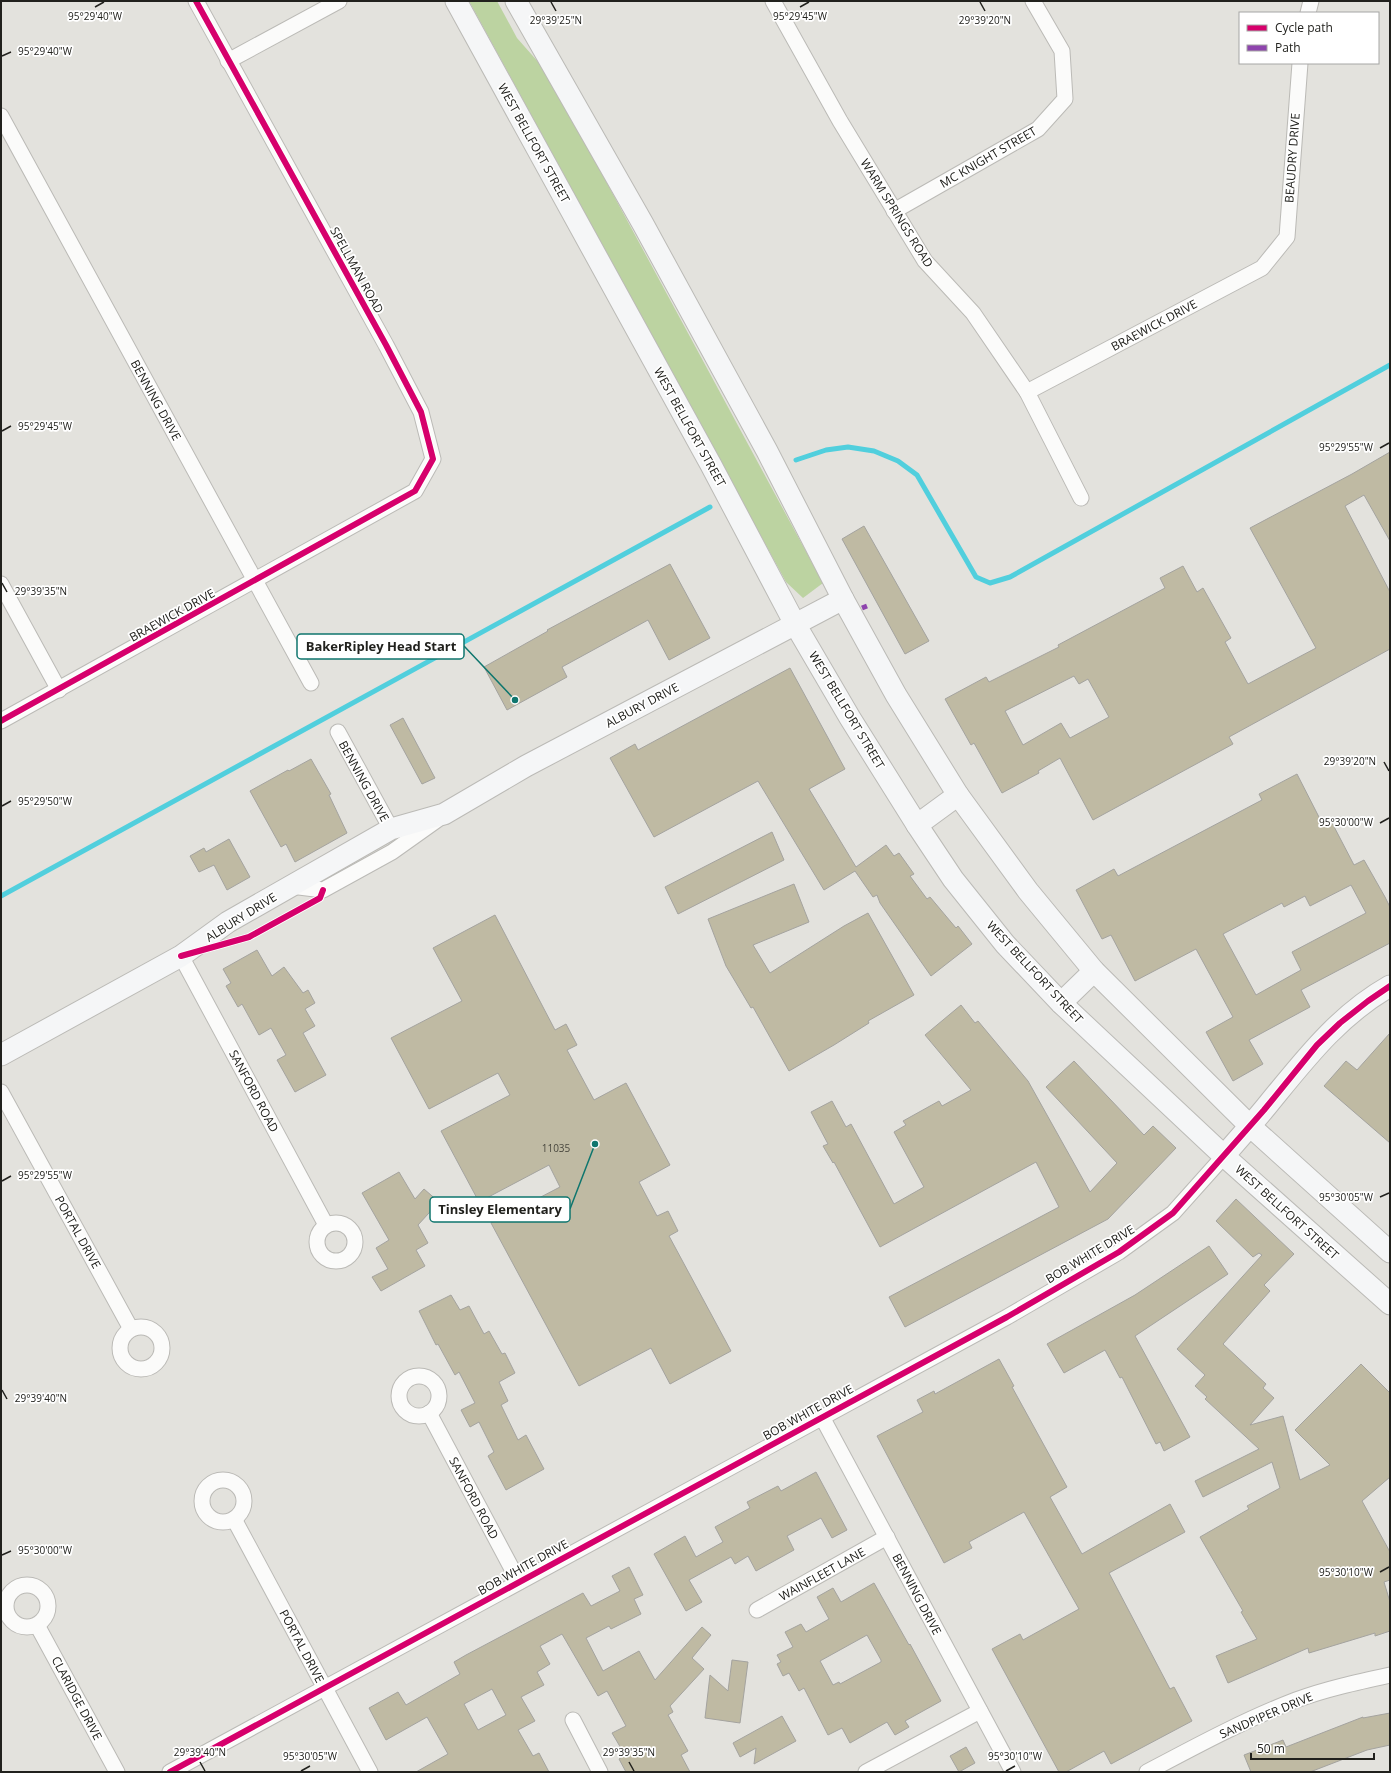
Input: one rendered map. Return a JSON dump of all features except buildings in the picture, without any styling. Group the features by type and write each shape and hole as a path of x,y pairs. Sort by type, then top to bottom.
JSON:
{"main road":[{"name":"WEST BELLFORT STREET","path":"456,1 710,465 795,624 850,718 917,825 953,879 1005,944 1061,1003 1224,1156 1390,1304"},
{"path":"516,1 643,224 752,424 843,599 896,695 958,795 1028,891 1094,971 1250,1126 1390,1252"},
{"name":"ALBURY DRIVE","path":"1,1055 181,956 228,922 391,829 444,814 526,766 843,599"},
{"path":"917,825 958,795"},
{"path":"1061,1003 1094,971"},
{"name":"BOB WHITE DRIVE","path":"1224,1156 1317,1045 1340,1023 1368,1000 1390,986"}],"street":[{"name":"SPELLMAN ROAD","path":"196,1 386,345 421,412 433,458 415,491 352,527"},
{"path":"228,61 339,1"},
{"name":"WARM SPRINGS ROAD","path":"774,1 840,121 925,261 973,312 1027,392 1081,498"},
{"name":"MC KNIGHT STREET","path":"894,211 1038,129 1065,99 1062,51 1033,1"},
{"path":"1308,12 1311,1"},
{"name":"BEAUDRY DRIVE","path":"1276,250 1287,237 1300,64"},
{"name":"BENNING DRIVE","path":"1,116 312,683"},
{"name":"BRAEWICK DRIVE","path":"1027,392 1262,268 1276,250"},
{"name":"BRAEWICK DRIVE","path":"1,721 352,527"},
{"path":"1,584 59,690"},
{"name":"BENNING DRIVE","path":"338,732 391,829"},
{"name":"ALBURY DRIVE","path":"291,886 323,890 392,852 444,814"},
{"name":"SANFORD ROAD","path":"181,956 326,1225"},
{"name":"PORTAL DRIVE","path":"1,1092 131,1329"},
{"name":"BOB WHITE DRIVE","path":"170,1772 1000,1320 1119,1252 1174,1213 1224,1156"},
{"name":"SANFORD ROAD","path":"429,1413 519,1582"},
{"name":"BENNING DRIVE","path":"822,1417 1012,1772"},
{"name":"PORTAL DRIVE","path":"234,1519 370,1772"},
{"name":"WAINFLEET LANE","path":"757,1610 887,1537"},
{"name":"CLARIDGE DRIVE","path":"37,1625 117,1772"},
{"name":"SANDPIPER DRIVE","path":"1147,1772 1219,1734 1296,1700 1359,1681 1390,1675"},
{"path":"866,1772 980,1711"},
{"path":"572,1720 600,1772"}],"green space":[{"path":"469,1 497,1 517,38 547,72 823,583 803,598 786,582"}],"waterway":[{"path":"796,460 826,450 848,447 874,451 898,461 917,475 976,577 990,583 1010,577 1390,365"},
{"path":"1,896 710,507"}],"marked path":[{"path":"862,608 867,606"}],"cycle path":[{"path":"1,721 415,491 433,459 421,412 386,345 196,1"},
{"path":"181,956 249,937 320,898 323,890"},
{"path":"170,1772 1007,1317 1119,1252 1173,1213 1264,1110 1317,1045 1340,1023 1390,986"}],"place":[{"name":"BakerRipley Head Start","path":"515,700"},
{"name":"Tinsley Elementary","path":"595,1144"}]}
